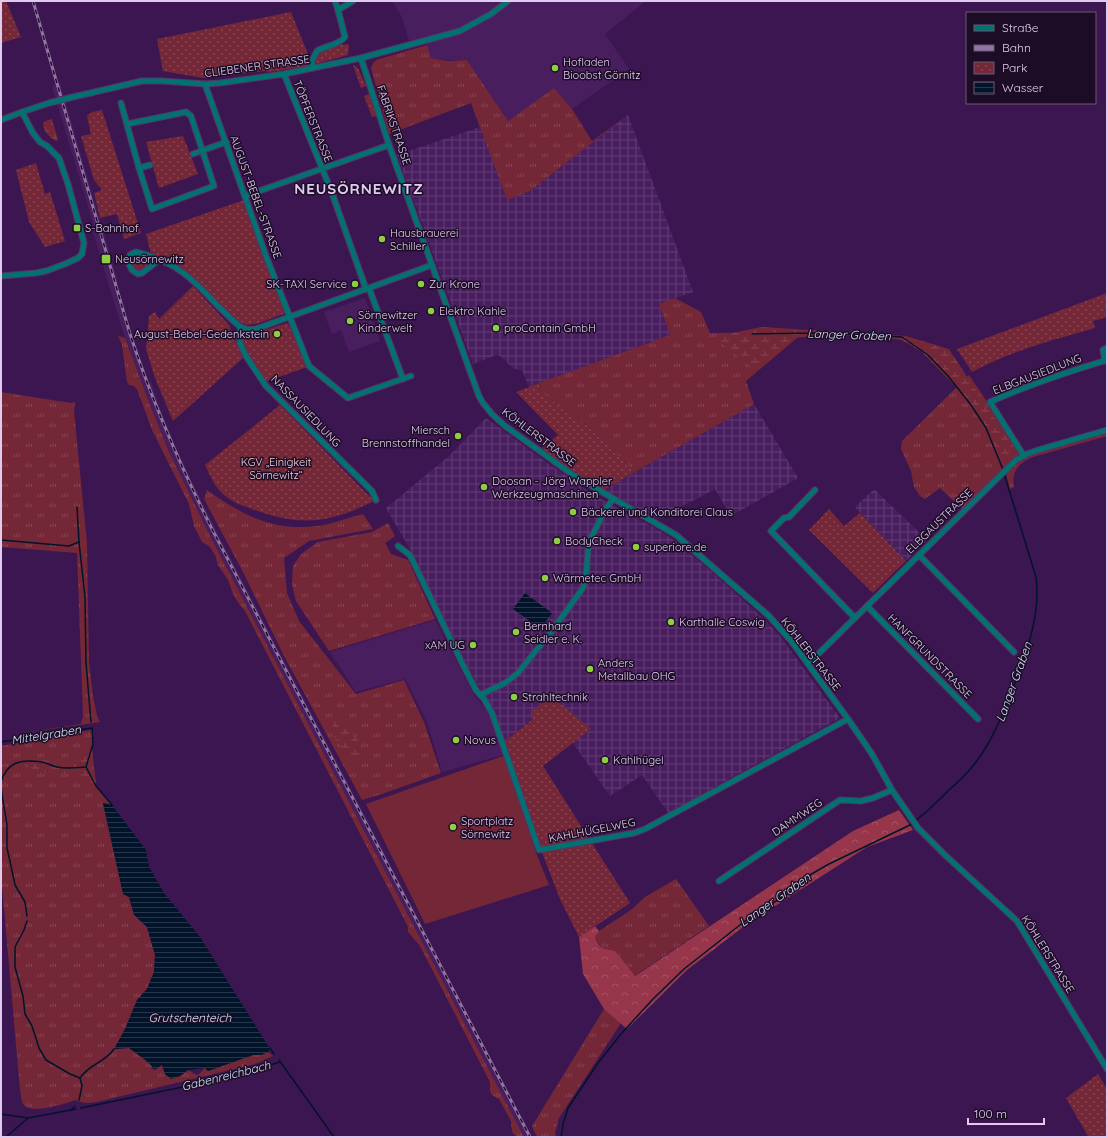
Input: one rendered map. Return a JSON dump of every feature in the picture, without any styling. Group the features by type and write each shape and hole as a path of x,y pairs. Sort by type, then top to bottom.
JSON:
{"street":[{"path":"312,68 313,56 317,50 336,44 345,37 335,1"},
{"path":"338,10 353,1"},
{"name":"CLIEBENER STRASSE","path":"1,120 49,103 142,81 204,84 236,81 284,74 361,58 460,31 491,14 508,1"},
{"name":"FABRIKSTRASSE","path":"361,58 389,145 432,265"},
{"name":"TÖPFERSTRASSE","path":"284,74 322,168 403,379"},
{"name":"AUGUST-BEBEL-STRASSE","path":"204,84 266,256 309,366 348,398 403,379"},
{"path":"121,103 152,209 214,186 191,116 186,112 128,124"},
{"path":"1,276 36,273 65,264 78,258 82,254 84,243 68,184 59,158 47,146 40,142 33,133 22,112"},
{"path":"193,154 226,142"},
{"path":"245,196 389,145"},
{"path":"139,168 150,165"},
{"path":"160,260 142,273 138,274 132,270 129,259 130,256 136,252 160,260 172,265 198,286 241,327 249,330 256,329 432,265"},
{"name":"KÖHLERSTRASSE","path":"432,265 479,396 487,408 505,426 573,475 613,499 660,524 676,535 769,616 792,642 848,719 872,754 892,790 918,828 945,855 1004,907 1017,921 1107,1069"},
{"name":"NASSAUSIEDLUNG","path":"241,327 239,334 240,343 246,356 266,386 372,491 376,500"},
{"name":"ELBGAUSIEDLUNG","path":"1024,456 990,402 1020,388 1106,360 1103,350 1107,348"},
{"path":"403,379 411,376"},
{"name":"ELBGAUSTRASSE","path":"808,664 1016,460 1038,450 1107,430"},
{"path":"815,490 789,517 784,518 771,531 855,618"},
{"path":"398,546 410,555 445,630 480,695 505,683 518,674 579,595 586,577 590,540 605,510 613,499"},
{"path":"919,555 1014,652"},
{"name":"HANFGRUNDSTRASSE","path":"867,606 978,720"},
{"name":"KAHLHÜGELWEG","path":"480,695 492,713 497,725 539,850 634,833 645,829 848,719"},
{"name":"DAMMWEG","path":"719,881 840,800 861,801 892,790"}],"shaded area":[{"path":"392,1 646,1 605,34 629,69 572,109 554,88 508,121 467,60 430,58 425,37 409,41 402,17"},
{"path":"60,83 118,282 116,283 131,333 148,383 151,382 177,451 217,532 532,1137 524,1137 210,536 169,452 125,338 100,256 93,231 95,230 52,86"},
{"path":"628,115 693,292 659,304 670,335 529,387 522,370 514,369 500,356 496,355 473,364 397,155 480,127 507,200 530,191"},
{"name":"Sörnewitzer Kinderwelt","path":"365,298 380,341 349,352 341,330 332,334 324,312"},
{"path":"754,404 798,478 731,516 715,489 658,519 604,490"},
{"path":"486,418 549,464 598,497 671,538 712,572 765,620 780,636 840,718 725,781 669,814 642,775 610,796 573,743 591,729 533,718 504,742 485,698 442,618 417,561 386,508 449,456"},
{"path":"874,489 927,540 906,561 855,507"},
{"path":"435,620 475,697 488,712 495,727 503,755 442,772 427,722 405,679 356,692 330,652"}],"green space":[{"path":"1,1 6,1 21,37 1,43"},
{"path":"291,12 310,59 308,66 269,72 266,71 203,78 163,71 157,39"},
{"path":"342,44 348,44 348,55 315,64 314,61 320,51"},
{"path":"427,45 431,58 448,61 467,60 508,121 554,88 572,109 592,141 628,115 530,191 507,200 471,103 389,134 371,68 373,63 376,60"},
{"path":"353,65 358,68 366,86 361,88"},
{"path":"369,94 377,116 372,117 364,96"},
{"path":"102,110 141,233 124,239 117,214 100,218 94,193 102,190 94,180 81,136 91,134 87,116 92,112"},
{"path":"52,119 58,140 56,141 47,134 44,129 43,123"},
{"path":"183,136 198,174 159,188 146,142"},
{"path":"36,163 45,194 50,192 65,241 45,247 29,222 16,170"},
{"path":"244,200 286,313 256,324 246,325 237,320 189,274 171,262 151,254 146,234"},
{"path":"137,256 148,259 150,262 148,266 137,270 132,266 133,259"},
{"path":"193,286 229,325 243,358 173,421 155,378 146,349 149,316 155,312 159,319"},
{"path":"1107,293 1107,317 1093,321 1095,328 1017,352 972,372 957,349"},
{"path":"675,298 701,312 710,333 804,332 746,381 754,404 635,472 589,427 542,393 539,383 670,335 659,304"},
{"path":"288,323 307,367 265,382 246,351 243,344 244,334 258,332"},
{"path":"761,327 906,336 949,349 1016,452 1008,461 1000,465 994,446 985,426 955,386 922,352 902,340 863,336 822,335 794,338 755,370 714,337"},
{"path":"118,336 125,338 169,452 210,536 524,1137 517,1137 512,1132 511,1121 499,1099 492,1095 490,1091 490,1082 420,946 408,932 408,927 403,917 245,611 233,594 228,580 218,565 215,555 210,547 202,542 194,526 189,504 152,430 137,389 134,386 129,385 127,382 122,345"},
{"path":"969,375 1020,451 1020,454 962,509 940,488 925,499 920,496 914,487 911,471 901,449 902,441"},
{"path":"539,383 542,393 589,427 635,472 604,490 557,461 542,448 558,435 516,392"},
{"path":"1,392 71,403 75,402 74,411 87,543 89,662 93,696 97,716 100,722 1,736 81,724 83,716 77,553 1,547"},
{"name":"KGV „Einigkeit Sörnewitz“","path":"280,405 374,501 343,514 329,518 316,520 287,519 238,504 230,500 217,488 205,465"},
{"path":"1107,433 1107,436 1028,459 1017,468 1013,481 1014,487 1010,489 1006,474 1017,463 1038,452"},
{"path":"207,490 221,500 248,515 276,525 307,527 324,525 363,514 373,529 309,541 284,558 287,593 299,621 356,694 404,680 424,722 441,773 362,800 283,654 244,574 204,499"},
{"path":"829,509 844,526 860,513 906,561 873,593 809,530"},
{"path":"388,523 395,536 385,543 391,554 408,560 435,619 329,651 296,601 292,584 293,566 301,554 318,542 372,532"},
{"path":"551,696 591,729 543,766 630,903 579,937 560,899 543,855 504,742 533,719 530,713"},
{"path":"342,719 362,746 361,762 348,756 333,735 333,722"},
{"path":"92,730 92,748 96,786 112,805 103,804 123,893 129,897 134,915 147,927 155,955 154,972 147,989 137,1000 115,1049 129,1048 153,1065 151,1069 156,1070 162,1064 165,1074 171,1078 180,1076 188,1070 197,1075 205,1068 208,1071 253,1055 261,1055 268,1052 273,1056 255,1064 101,1101 84,1103 76,1100 47,1108 31,1108 22,1102 20,1090 1,875 1,746"},
{"path":"92,748 96,786 74,775 33,771 26,761 37,759 54,762 71,762"},
{"name":"Sportplatz Sörnewitz","path":"506,755 535,850 549,885 425,924 366,804"},
{"path":"899,810 913,830 867,847 747,924 687,970 627,1029 604,1009 583,974 579,937 595,926 599,931 595,937 598,944 602,947 615,951 635,976 853,831"},
{"path":"676,879 709,926 634,976 615,951 602,947 595,937 599,931 631,910 645,897"},
{"path":"604,1009 621,1023 559,1118 555,1133 556,1137 537,1137 532,1126"},
{"path":"1098,1074 1107,1089 1107,1137 1087,1137 1088,1136 1066,1098"}],"water":[{"path":"525,593 552,613 541,629 513,609"},
{"name":"Grutschenteich","path":"103,803 112,805 146,850 149,867 164,893 200,937 270,1049 268,1052 261,1055 253,1055 208,1071 205,1068 188,1070 180,1076 171,1079 165,1074 162,1065 155,1069 129,1048 114,1049 125,1029 137,1000 147,989 154,972 155,955 147,927 134,915 129,897 123,894"}],"waterway":[{"name":"Langer Graben","path":"752,334 822,333 902,337 928,355 948,376 971,405 986,428 1002,467 1036,577 1036,606 1031,634 1013,689 996,730 985,749 964,776 915,821"},
{"path":"1,540 69,546 79,542 77,507"},
{"path":"79,542 85,597 86,663 91,722"},
{"name":"Mittelgraben","path":"1,742 92,728 93,744 86,767 96,786 112,805"},
{"path":"1,782 7,770 11,766 22,761 42,762 55,767 64,768 85,767"},
{"path":"1,788 7,825 7,848 15,885 25,902 27,916"},
{"name":"Langer Graben","path":"561,1137 568,1108 598,1063 621,1034 653,999 684,969 745,921 790,892 808,876 829,864 912,824"},
{"path":"27,921 15,947 15,967 23,996 25,1014 32,1026 39,1048 46,1060 80,1078"},
{"path":"270,1048 274,1054"},
{"path":"79,1100 82,1086 80,1078 88,1069 107,1057 114,1049"},
{"name":"Gabenreichbach","path":"279,1060 334,1137"},
{"name":"Gabenreichbach","path":"81,1108 231,1077 280,1062"},
{"name":"Gabenreichbach","path":"71,1110 75,1106"},
{"name":"Gabenreichbach","path":"1,1114 28,1118 76,1109"},
{"path":"6,1137 28,1118"}],"railway":[{"path":"33,1 130,334 157,408 178,457 212,529 530,1137"}],"place":[{"name":"Hofladen Bioobst Görnitz","path":"555,68"},
{"name":"S-Bahnhof","path":"77,228"},
{"name":"Hausbrauerei Schiller","path":"382,239"},
{"name":"Neusörnewitz","path":"106,259"},
{"name":"SK-TAXI Service","path":"355,284"},
{"name":"Zur Krone","path":"421,284"},
{"name":"Elektro Kahle","path":"431,311"},
{"name":"Sörnewitzer Kinderwelt","path":"350,321"},
{"name":"proContain GmbH","path":"496,328"},
{"name":"August-Bebel-Gedenkstein","path":"277,334"},
{"name":"Miersch Brennstoffhandel","path":"458,436"},
{"name":"Doosan - Jörg Wappler Werkzeugmaschinen","path":"484,487"},
{"name":"Bäckerei und Konditorei Claus","path":"573,512"},
{"name":"BodyCheck","path":"557,541"},
{"name":"superiore.de","path":"636,547"},
{"name":"Wärmetec GmbH","path":"545,578"},
{"name":"Karthalle Coswig","path":"671,622"},
{"name":"Bernhard Seidler e. K.","path":"516,632"},
{"name":"xAM UG","path":"473,645"},
{"name":"Anders Metallbau OHG","path":"590,669"},
{"name":"Strahltechnik","path":"514,697"},
{"name":"Novus","path":"456,740"},
{"name":"Kahlhügel","path":"605,760"},
{"name":"Sportplatz Sörnewitz","path":"453,827"}],"district":[{"name":"NEUSÖRNEWITZ","path":"359,189"}]}
